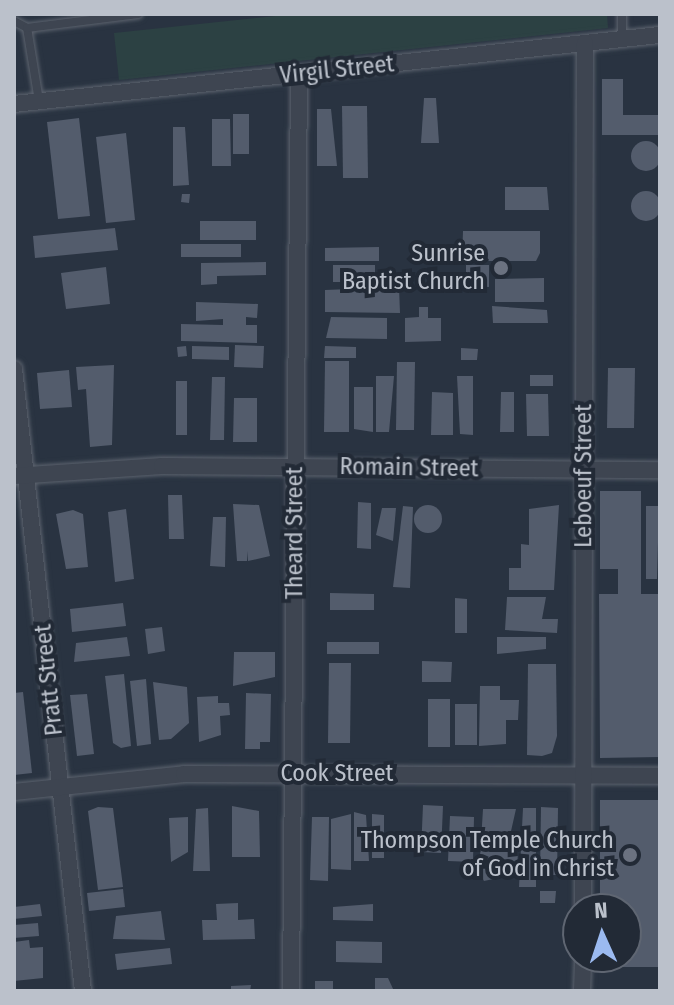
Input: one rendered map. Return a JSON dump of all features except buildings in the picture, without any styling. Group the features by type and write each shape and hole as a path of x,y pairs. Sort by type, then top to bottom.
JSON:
{"street":[{"name":"Virgil Street","path":"14,104 660,35"},
{"name":"Leboeuf Street","path":"583,893 585,43"},
{"name":"Theard Street","path":"291,991 299,74"},
{"name":"Pratt Street","path":"14,369 20,476 61,787 83,991"},
{"name":"Romain Street","path":"20,476 296,467 660,470"},
{"name":"Cook Street","path":"14,792 184,774 660,776"}],"lane":[{"path":"14,21 27,28 138,14"},
{"path":"622,14 622,39"},
{"path":"27,28 39,101"}],"green space":[{"path":"294,14 607,14 608,28 119,80 114,33"}],"place":[{"name":"Sunrise Baptist Church","path":"501,268"},
{"name":"Thompson Temple Church of God in Christ","path":"630,855"}]}
